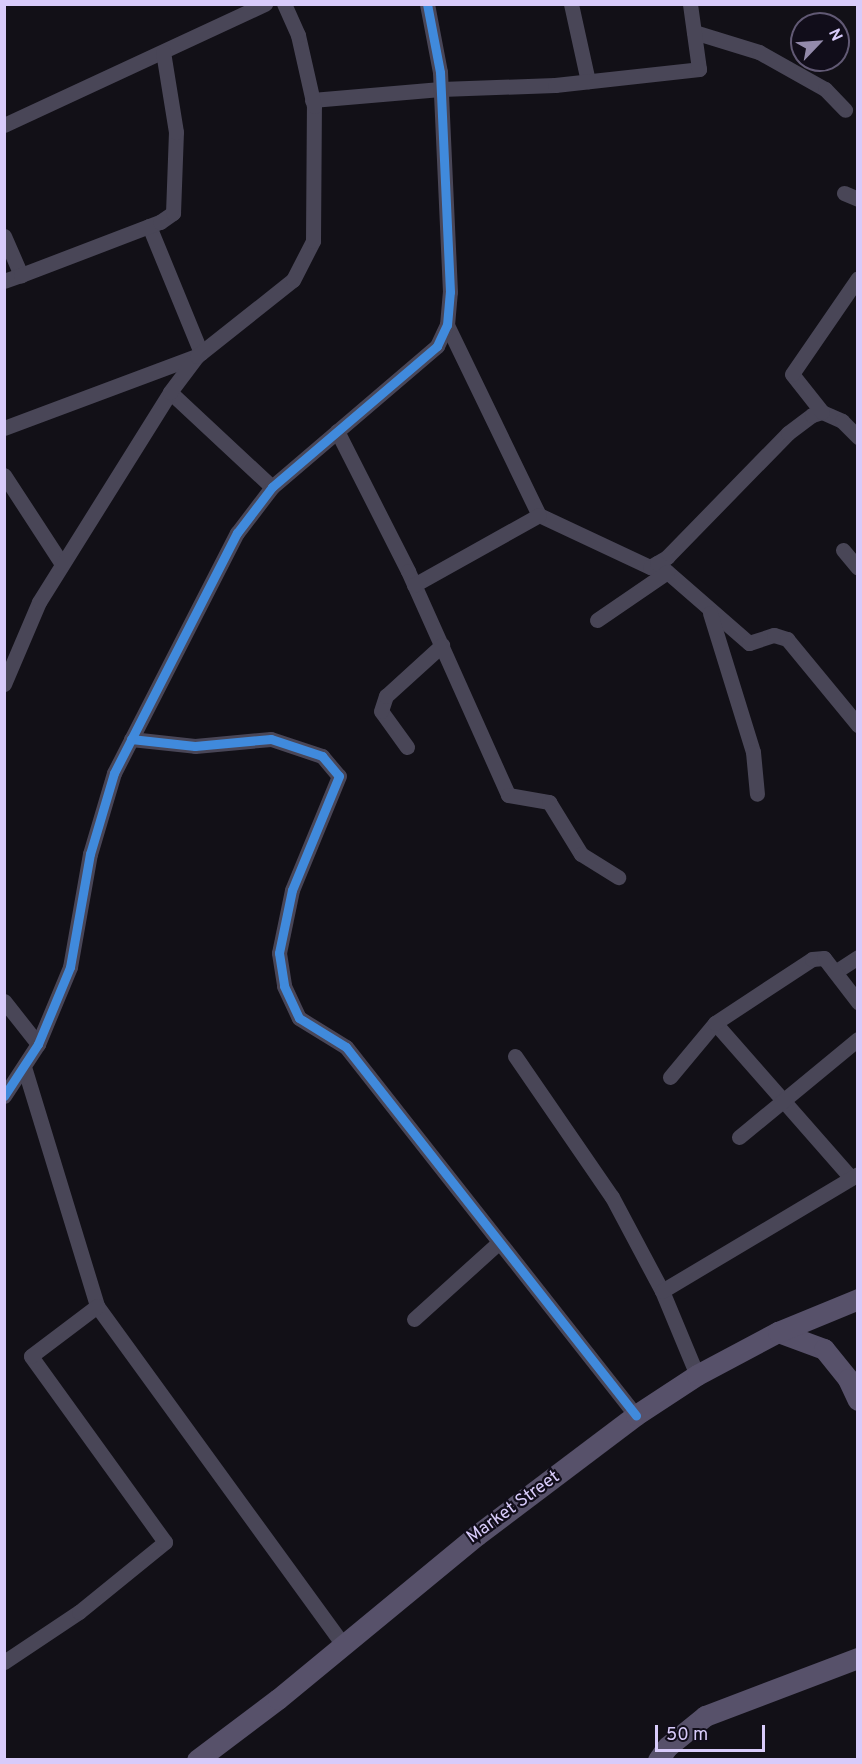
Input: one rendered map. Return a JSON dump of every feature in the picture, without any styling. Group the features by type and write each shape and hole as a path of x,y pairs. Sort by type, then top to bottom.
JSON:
{"street":[{"path":"4,125 265,4"},
{"path":"4,684 39,602 170,392 199,355 293,280 313,241 312,100 298,35 284,4"},
{"path":"4,1096 25,1070 39,1044 70,967 90,854 114,773 237,533 272,487 437,346 447,325 450,292 441,89 427,4"},
{"path":"571,4 588,81"},
{"path":"312,100 441,89 588,81 699,69 690,4"},
{"path":"694,32 759,52 825,89 845,110"},
{"path":"4,281 149,226 173,213 176,194 176,132 163,52"},
{"path":"149,226 199,355"},
{"path":"4,236 21,275"},
{"path":"856,430 822,412 792,374 858,278"},
{"path":"447,325 539,515 650,567 662,567 749,643 774,635 787,639 858,725"},
{"path":"4,428 199,355"},
{"path":"170,392 272,487"},
{"path":"597,620 662,567 788,432 812,415 822,412"},
{"path":"337,430 414,585 508,795 549,802 581,854 618,877"},
{"path":"4,475 62,564"},
{"path":"414,585 539,515"},
{"path":"843,550 858,568"},
{"path":"709,610 753,752 757,794"},
{"path":"407,747 381,711 386,696 442,645"},
{"path":"131,739 195,746 271,739 322,756 339,776 292,890 279,953 284,986 299,1018 346,1047 498,1243 636,1415"},
{"path":"835,972 858,957"},
{"path":"670,1077 715,1023 812,959 824,958 858,1002"},
{"path":"4,1001 39,1044"},
{"path":"662,1291 854,1176 715,1023"},
{"path":"739,1137 858,1039"},
{"path":"515,1056 612,1197 662,1291 697,1375"},
{"path":"25,1070 97,1306 343,1645"},
{"path":"414,1319 498,1243"},
{"name":"Market Street","path":"197,1760 343,1645 468,1541 636,1415 697,1375 778,1332 858,1299"},
{"path":"4,1662 79,1612 165,1542 31,1356 97,1306"},
{"path":"778,1332 824,1349 848,1379 858,1400"},
{"path":"658,1760 667,1747 705,1716 858,1658"}],"cycle path":[{"path":"4,1096 38,1044 70,967 90,854 114,773 237,533 272,487 437,346 447,325 450,292 440,72 427,4"},
{"path":"131,739 195,746 271,739 322,756 339,776 292,890 279,953 284,986 299,1018 346,1047 636,1415"}]}
